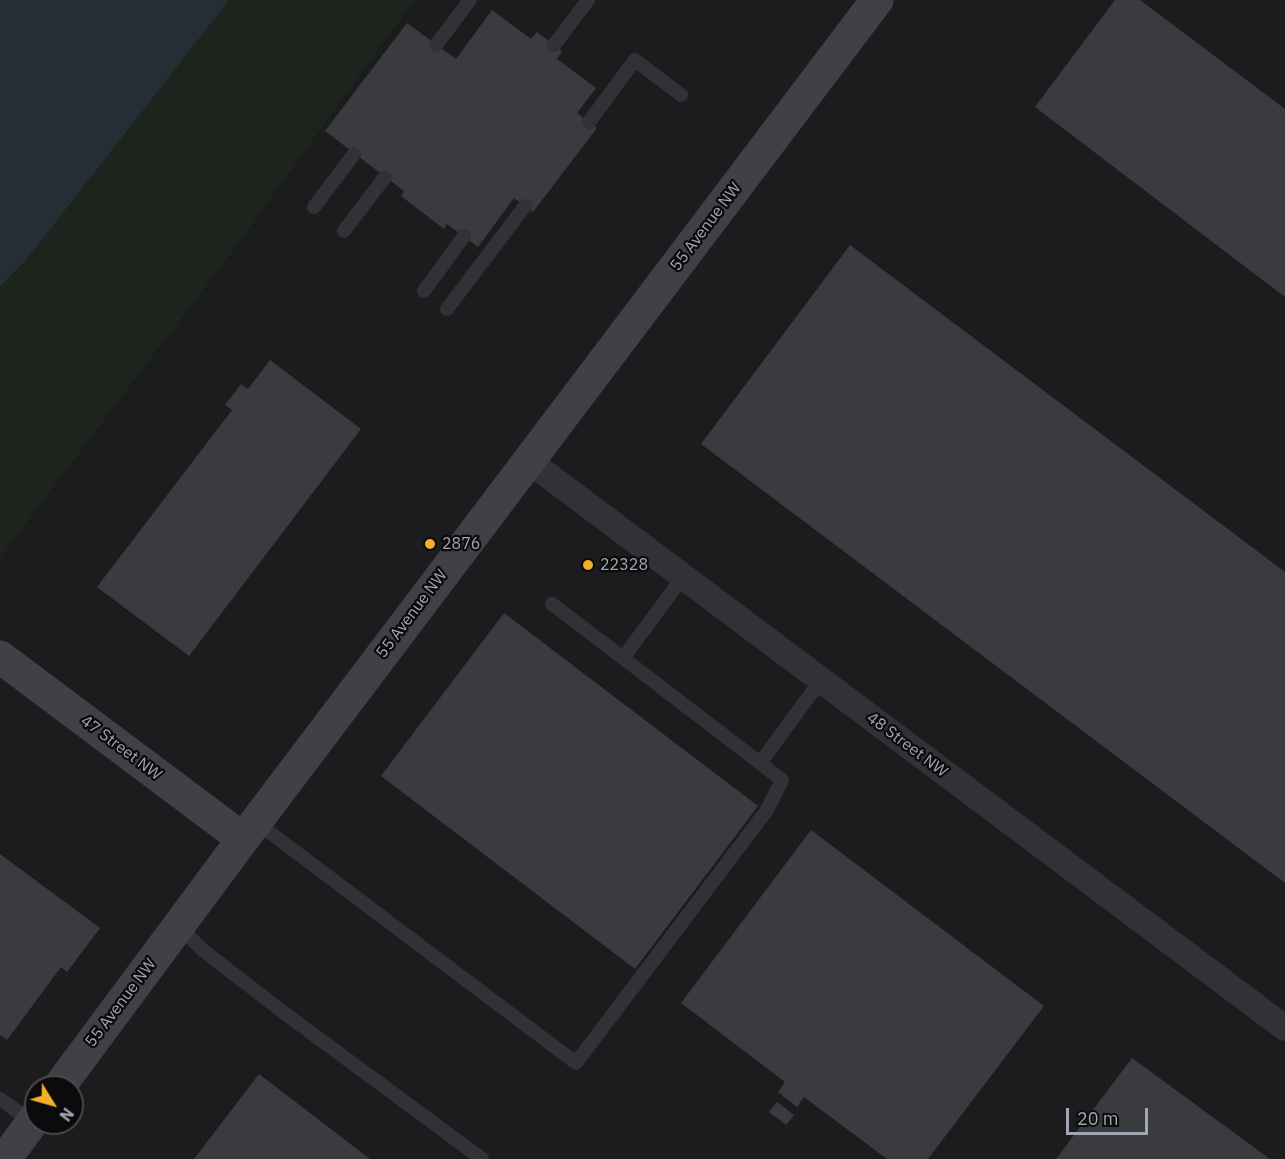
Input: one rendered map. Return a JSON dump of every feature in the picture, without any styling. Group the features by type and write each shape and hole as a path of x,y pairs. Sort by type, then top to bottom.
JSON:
{"street":[{"name":"55 Avenue NW","path":"67,1075 878,0"},
{"name":"48 Street NW","path":"529,461 1285,1029"},
{"name":"47 Street NW","path":"6,666 249,831"},
{"path":"5,1159 24,1133"}],"lane":[{"path":"436,45 470,0"},
{"path":"554,45 588,0"},
{"path":"588,122 635,60 681,95"},
{"path":"314,207 354,154"},
{"path":"344,231 385,177"},
{"path":"447,309 525,206"},
{"path":"424,291 464,236"},
{"path":"623,658 684,577"},
{"path":"249,831 576,1063 767,810 783,780 552,604"},
{"path":"760,764 820,680"},
{"path":"178,927 204,951 283,1012 482,1159"},
{"path":"0,1098 24,1114"}],"shaded area":[{"path":"0,0 415,0 236,247 0,558"},
{"path":"0,0 229,0 26,260 0,287"},
{"path":"415,0 1285,0 1285,1159 0,1159 0,558 236,247"}],"building":[{"path":"1115,0 1140,0 1285,109 1285,297 1035,107"},
{"path":"492,10 531,39 537,32 562,51 557,59 596,88 577,113 597,128 533,212 514,198 478,247 447,224 444,229 401,196 404,191 325,131 407,23 456,59"},
{"path":"850,245 1285,572 1285,883 701,444"},
{"path":"270,360 361,429 189,656 97,587 232,410 225,405 241,384 248,389"},
{"path":"504,613 758,806 635,969 381,776"},
{"path":"811,830 1044,1006 928,1159 887,1159 804,1097 797,1107 778,1092 785,1082 681,1003"},
{"path":"0,854 100,928 67,972 61,967 7,1040 0,1035"},
{"path":"1132,1058 1270,1159 1056,1159"},
{"path":"259,1074 370,1159 194,1159"},
{"path":"777,1102 794,1115 786,1125 769,1112"}],"place":[{"name":"2876","path":"430,544"},
{"name":"22328","path":"588,565"}]}
